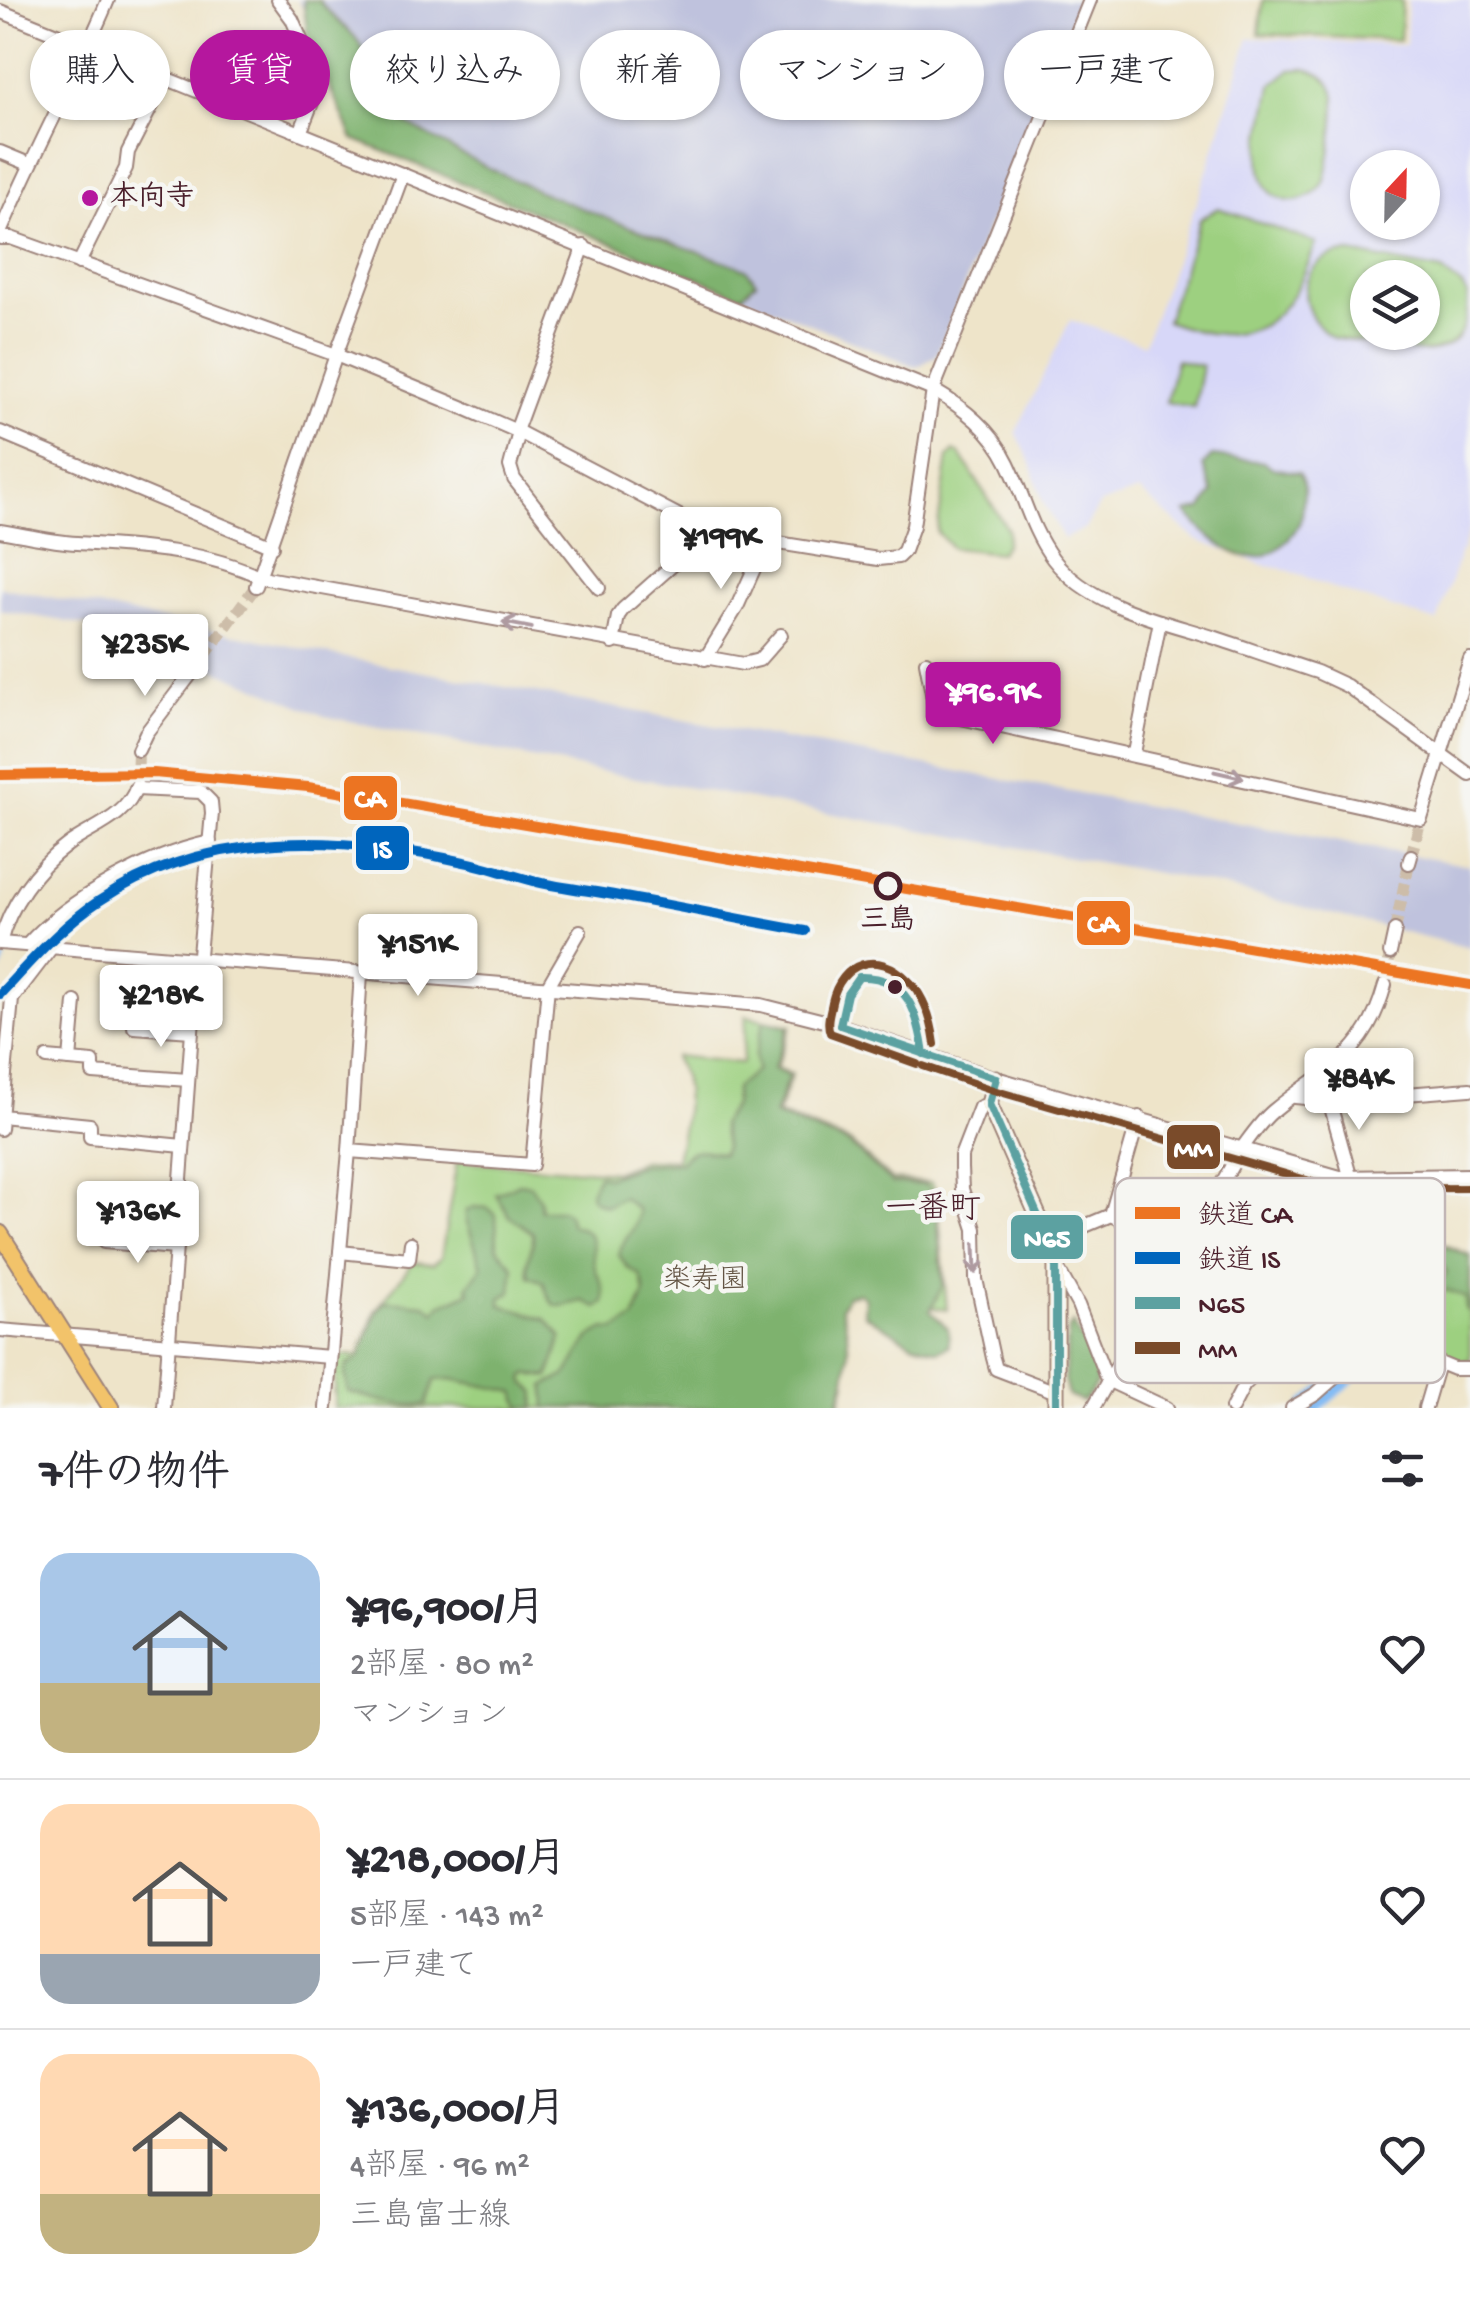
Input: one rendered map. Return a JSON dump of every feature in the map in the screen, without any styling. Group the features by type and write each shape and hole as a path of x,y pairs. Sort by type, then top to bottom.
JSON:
{"main road":[{"path":"996,1078 988,1104 1056,1264 1056,1400"},
{"path":"0,1232 110,1408"}],"street":[{"path":"96,30 108,0"},
{"path":"278,0 292,19 318,79 300,133"},
{"path":"51,120 0,235 336,355 518,431 710,532 878,560 898,557 909,542 933,390 1090,0"},
{"path":"0,11 45,30"},
{"path":"170,80 933,390 969,414 998,445 1028,518 1054,561 1083,587 1120,606 1305,668 1347,686 1470,775"},
{"path":"79,264 126,168 128,152 144,120"},
{"path":"0,152 29,164"},
{"path":"258,582 403,174"},
{"path":"584,246 518,431 510,466 514,479 599,588"},
{"path":"0,432 272,546"},
{"path":"0,531 77,543 140,546 224,563 258,582 705,659 754,662 781,635"},
{"path":"612,643 623,609 710,532"},
{"path":"705,659 737,607 766,542"},
{"path":"1134,753 1160,620"},
{"path":"926,662 934,704 947,715 1421,819 1470,659"},
{"path":"138,750 146,733 194,670"},
{"path":"164,1408 192,1030 198,960 210,842 212,814 206,796 192,790 136,787 124,808 43,864 16,906 0,943 51,948 198,960 360,974 548,986 761,1006 840,1024 996,1078 1346,1178 1470,1175"},
{"path":"28,945 114,880 210,842"},
{"path":"1390,953 1395,930"},
{"path":"349,1150 532,1165 548,986 580,932"},
{"path":"0,1129 12,998 51,948"},
{"path":"326,1408 360,974"},
{"path":"1224,1178 1242,1148 1272,1112 1353,1050 1377,1012 1384,985"},
{"path":"70,1060 75,1002"},
{"path":"134,1027 192,1030"},
{"path":"48,1058 93,1062 92,1072 188,1080"},
{"path":"1295,1097 1329,1100 1470,1089"},
{"path":"1329,1100 1346,1178"},
{"path":"988,1104 980,1106 960,1156 962,1188 974,1229 976,1279 993,1358 996,1369 1056,1400"},
{"path":"1,1116 90,1125 90,1138 183,1146"},
{"path":"1122,1178 1139,1118"},
{"path":"1111,1216 1115,1202"},
{"path":"1048,1241 1111,1216 1115,1218"},
{"path":"104,1242 176,1248"},
{"path":"340,1252 409,1259 411,1243"},
{"path":"1056,1264 1098,1352 1107,1380 1168,1408"},
{"path":"0,1330 330,1358"},
{"path":"1093,1408 1115,1366"},
{"path":"1445,1366 1470,1368"},
{"path":"1232,1408 1246,1383"},
{"path":"1292,1408 1327,1383"},
{"path":"1425,1408 1432,1383"}],"shaded area":[{"path":"297,0 1079,0 1067,30 1004,30 1004,120 1031,120 936,356 917,367 353,139 330,87 330,30 307,30"},
{"path":"1408,0 1470,0 1470,526 1437,622 1197,540 1139,491 1100,504 1085,528 1064,539 1044,504 1016,432 1070,320 1144,344 1200,193 1249,38 1406,45"},
{"path":"0,587 343,657 1470,866 1470,948 1185,878 587,769 324,716 131,633 0,610"}],"green space":[{"path":"303,0 319,0 350,32 350,120 402,120 510,178 746,269 756,282 742,296 353,139 330,87 330,30 307,30"},
{"path":"1263,0 1402,0 1400,40 1259,34"},
{"path":"1305,69 1323,76 1332,87 1332,138 1323,184 1308,197 1290,201 1275,195 1265,184 1261,170 1262,134 1272,85 1290,70"},
{"path":"1218,208 1316,243 1293,294 1279,312 1263,325 1244,332 1222,334 1166,321 1200,219"},
{"path":"1351,253 1386,260 1350,260 1350,341 1333,338 1310,314 1306,286 1310,273 1320,263"},
{"path":"1440,271 1462,286 1467,295 1463,328 1440,348"},
{"path":"1176,360 1202,366 1194,407 1166,402"},
{"path":"954,451 960,454 1008,530 1000,553 952,548 937,532 948,457"},
{"path":"1212,456 1264,462 1273,468 1299,473 1304,487 1301,518 1292,534 1275,550 1262,556 1234,553 1208,535 1186,512 1201,509 1213,493 1203,465"},
{"name":"楽寿園","path":"746,1016 791,1026 776,1068 792,1074 777,1114 850,1142 892,1180 932,1183 937,1194 947,1310 880,1299 849,1276 810,1353 846,1382 839,1408 334,1408 337,1355 359,1356 376,1310 413,1262 433,1264 441,1257 457,1161 614,1172 641,1161 676,1159 686,1094 674,1058 742,1063"},
{"path":"764,1020 789,1027 773,1069 789,1075 774,1115 848,1143 892,1183 926,1185 935,1195 943,1285 930,1311 948,1328 949,1346 938,1351 912,1343 864,1314 865,1298 859,1293 848,1295 841,1307 848,1358 837,1408 546,1408 545,1386 566,1375 589,1338 634,1319 645,1293 641,1276 627,1267 619,1255 636,1223 638,1210 622,1197 607,1206 593,1200 590,1193 598,1175 608,1177 641,1165 681,1162 694,1151 722,1154 725,1147 721,1123 734,1105 735,1088 757,1070 755,1056"},
{"path":"519,1183 530,1185 539,1198 541,1210 561,1210 568,1214 571,1225 591,1238 594,1264 604,1293 604,1303 597,1308 584,1301 558,1306 543,1282 529,1276 533,1233 509,1216 496,1194"},
{"path":"488,1208 496,1215 497,1247 514,1267 511,1292 501,1298 501,1305 546,1319 562,1337 549,1377 524,1377 536,1392 535,1408 522,1408 515,1392 451,1379 435,1380 427,1404 398,1404 348,1392 347,1365 359,1358 377,1311 385,1301 425,1304 435,1312 440,1305 470,1292 468,1286 482,1267 466,1219 466,1211"},
{"path":"1445,1245 1470,1255 1470,1360 1445,1359"},
{"path":"1445,1246 1470,1256 1470,1311 1466,1310 1465,1297 1445,1291"},
{"path":"1073,1323 1090,1347 1098,1374 1096,1385 1083,1402 1068,1396 1064,1380 1069,1328"}],"waterway":[{"path":"0,970 4,959"},
{"path":"1309,1408 1338,1383"}],"tunnel":[{"path":"194,670 256,586"},
{"path":"137,786 138,750"},
{"path":"1411,856 1421,819"},
{"path":"1395,930 1409,863"},
{"path":"1385,985 1390,953"}],"rail line":[{"name":"CA","path":"0,775 154,773 308,787 1470,985"},
{"name":"IS","path":"0,994 72,921 141,877 184,860 276,844 371,846 418,853 547,884 805,931"}],"transit line":[{"name":"MM","path":"917,1064 830,1033 832,1002 843,977 862,964 885,965 896,970 914,986 923,1001 935,1044"},
{"name":"N65","path":"840,1025 847,994 859,977 889,982 908,999 914,1011 924,1054"},
{"name":"N65","path":"840,1025 996,1078"},
{"name":"MM","path":"923,1066 993,1090 1300,1178"},
{"name":"N65","path":"996,1078 989,1104 1056,1265 1056,1408"},
{"name":"MM","path":"1445,1188 1470,1188"}],"place":[{"name":"本向寺","path":"90,198"},
{"name":"三島","path":"888,886"}],"district":[{"name":"一番町","path":"933,1211"}]}
